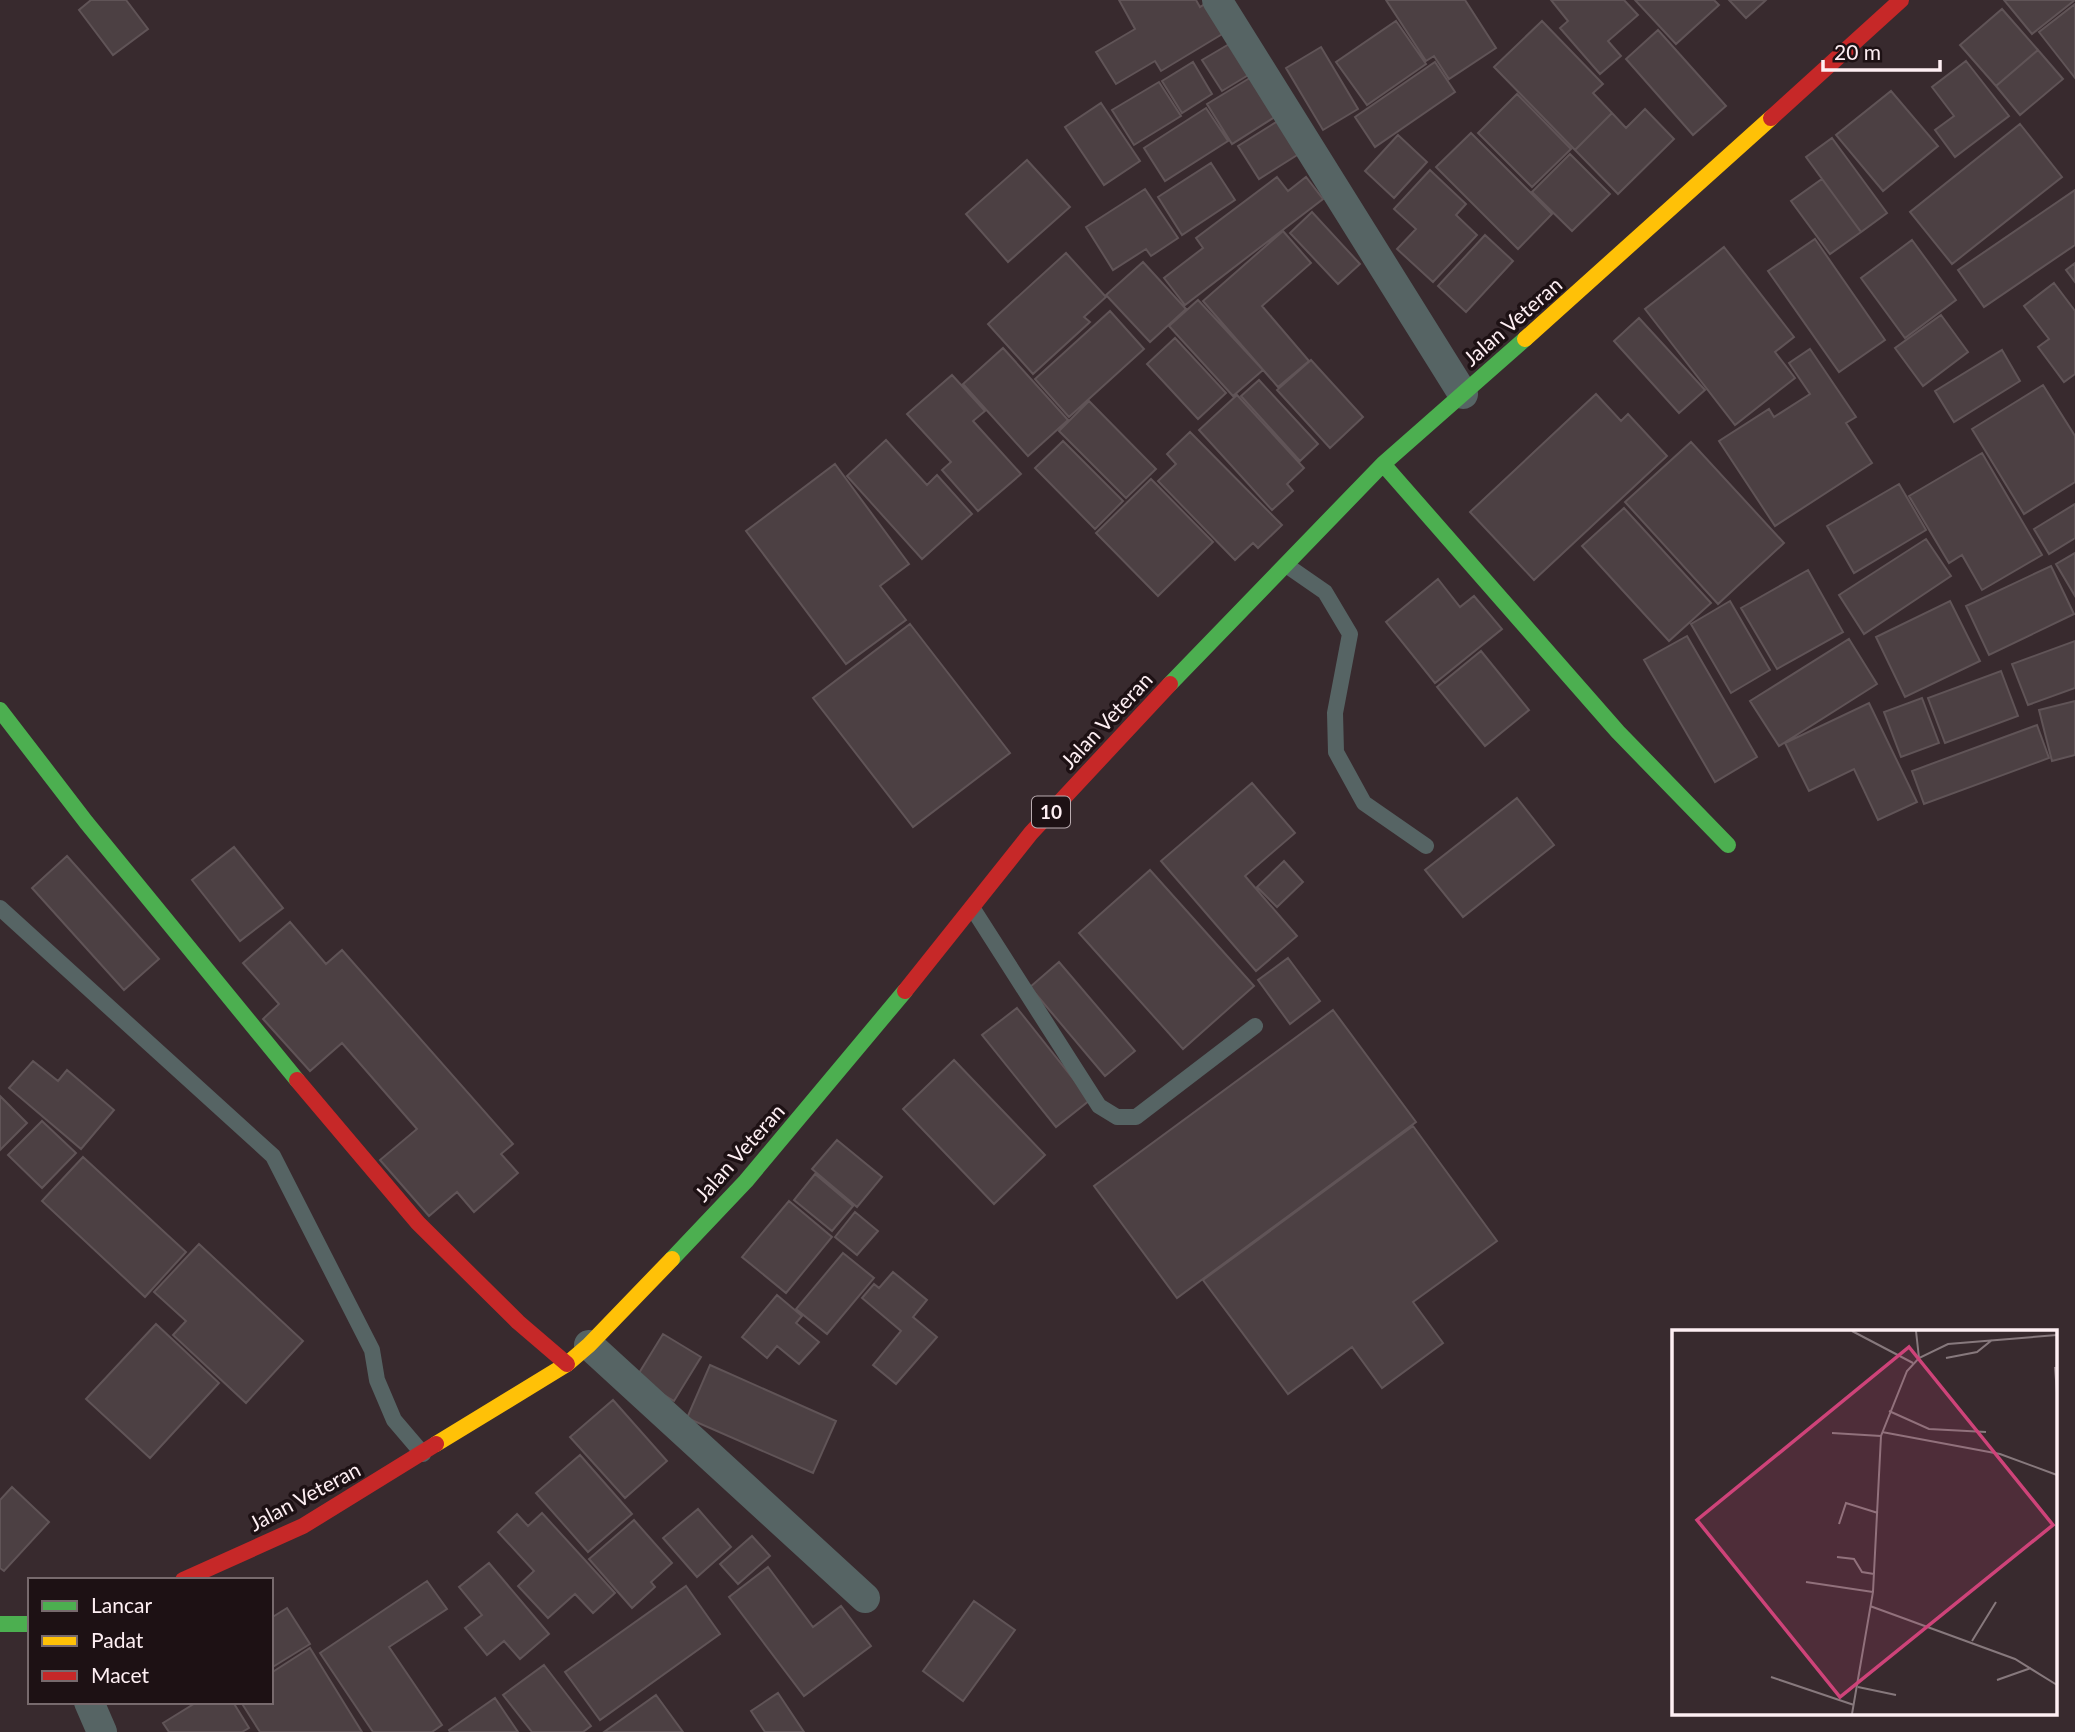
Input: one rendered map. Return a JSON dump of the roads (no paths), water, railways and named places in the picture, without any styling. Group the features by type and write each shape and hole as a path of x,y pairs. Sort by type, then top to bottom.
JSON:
{"main road":[{"name":"Jalan Veteran","path":"187,1578 303,1526 567,1364 589,1345 746,1181 868,1038 1031,833 1224,626 1383,464 1617,258 1901,0"},
{"path":"1383,464 1619,732 1728,845"},
{"path":"0,710 223,992 418,1223 518,1322 567,1364"},
{"path":"0,1624 28,1624"}],"street":[{"path":"1217,0 1463,394"},
{"path":"589,1345 865,1598"},
{"path":"90,1704 102,1732"}],"lane":[{"path":"1286,565 1325,592 1350,634 1335,713 1336,752 1364,803 1426,846"},
{"path":"0,908 274,1156 372,1350 377,1380 394,1420 423,1454"},
{"path":"972,909 1099,1106 1117,1117 1136,1117 1255,1026"}]}
